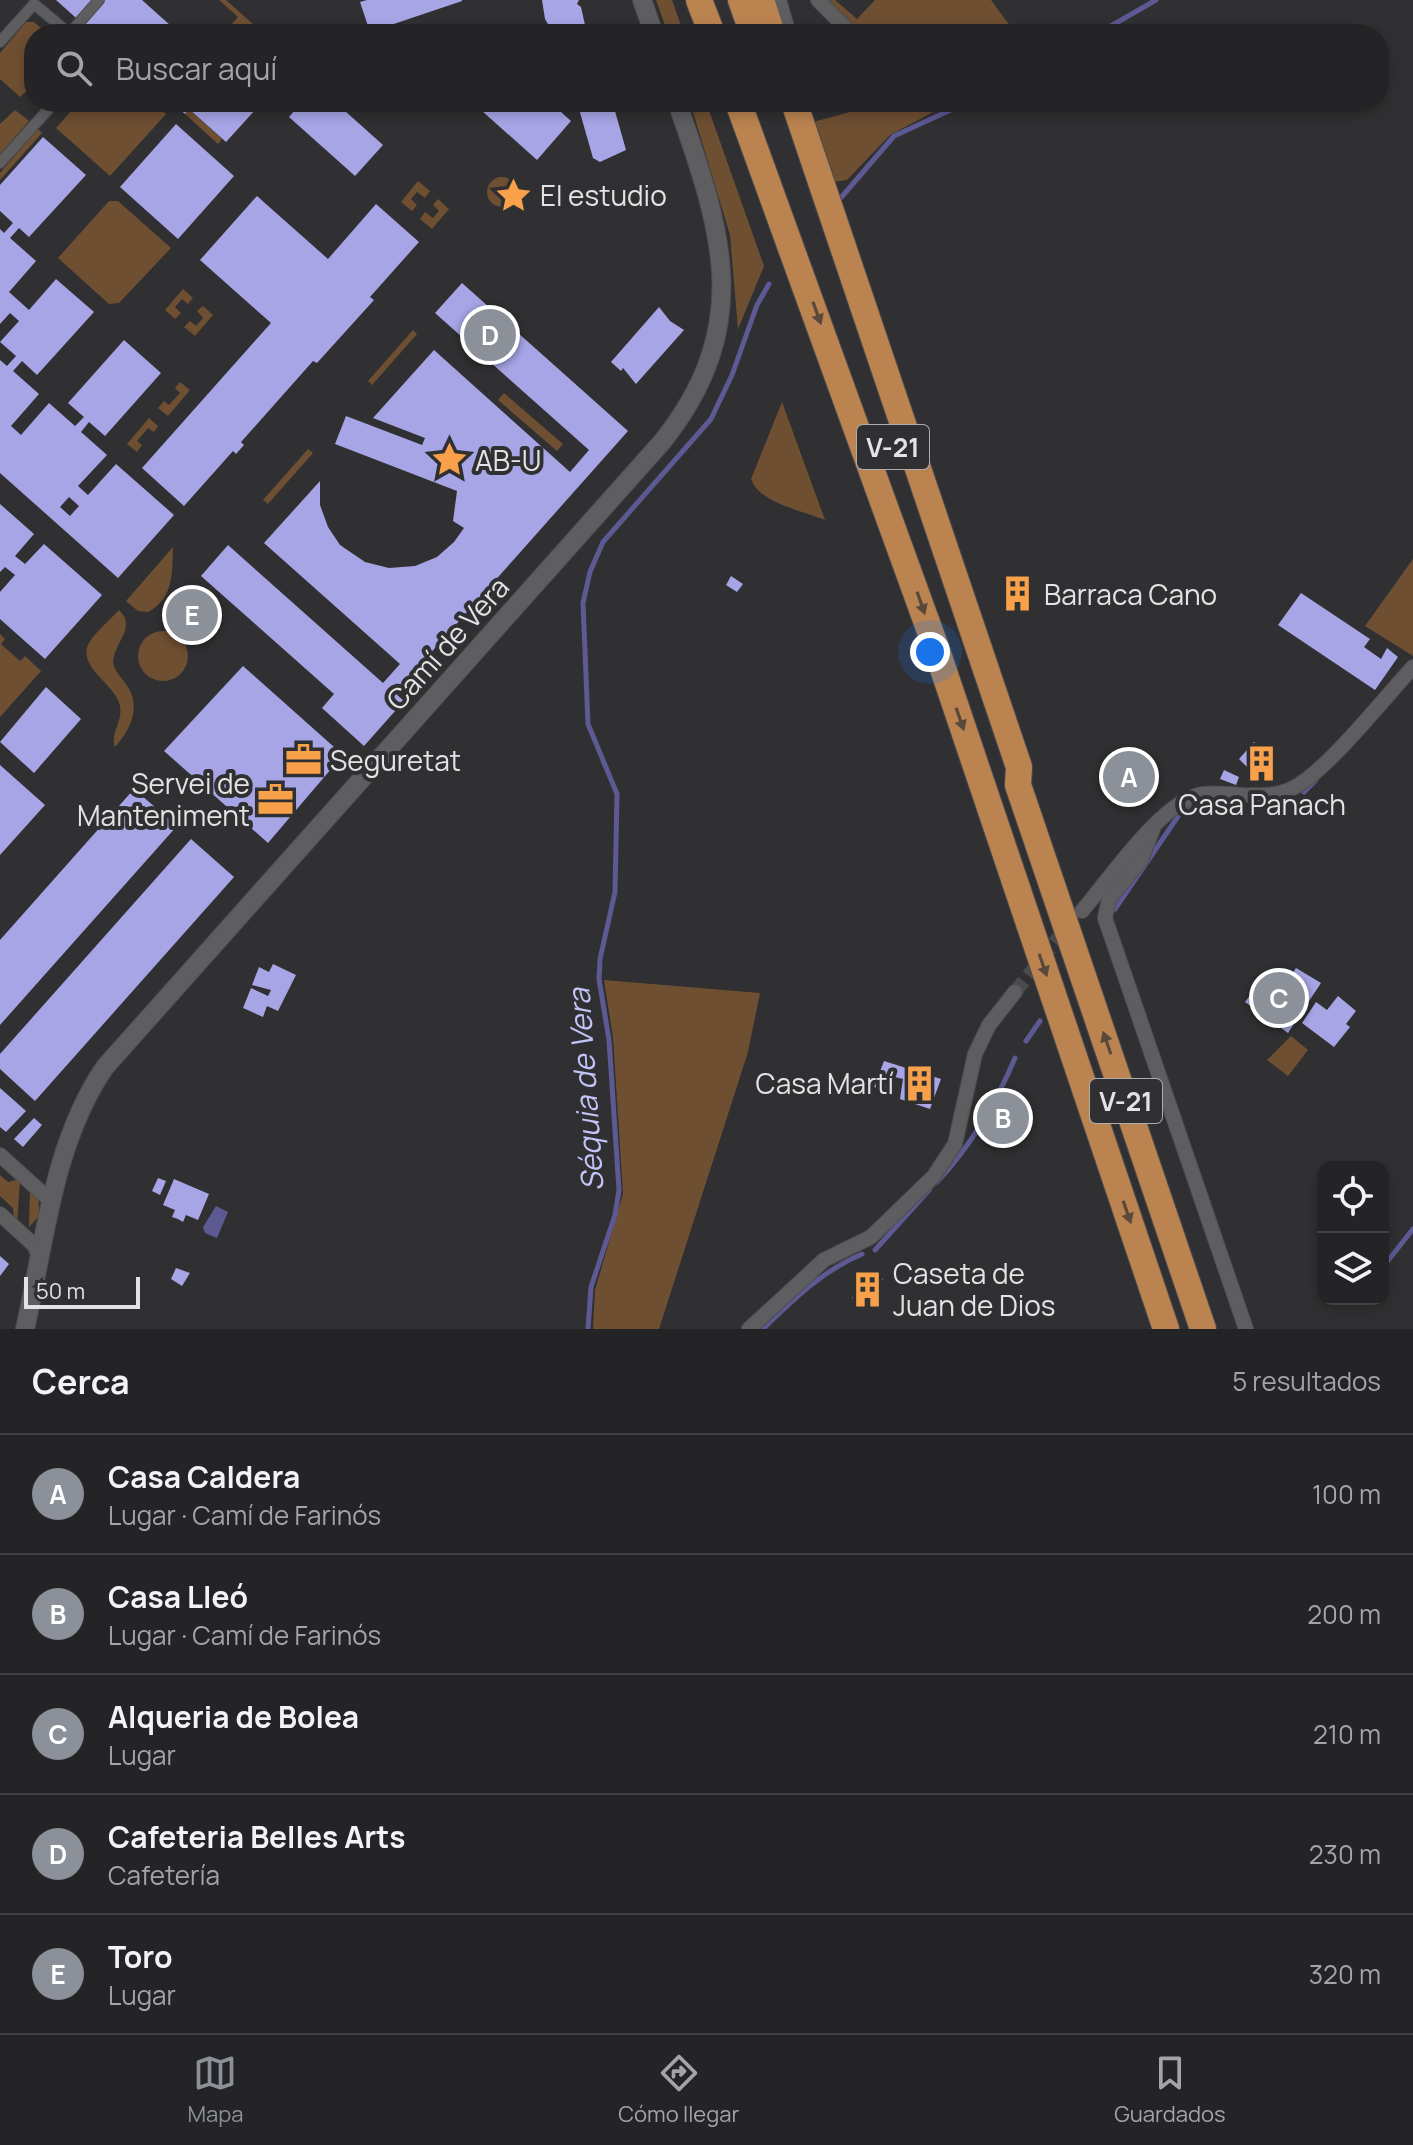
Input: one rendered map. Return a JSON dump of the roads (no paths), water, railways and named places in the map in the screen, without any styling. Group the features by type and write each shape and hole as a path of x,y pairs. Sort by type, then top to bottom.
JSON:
{"highway":[{"path":"699,0 708,24"},
{"path":"713,0 721,24"},
{"path":"741,0 749,24"},
{"path":"761,0 769,24"},
{"path":"742,112 791,240"},
{"name":"V-21","path":"749,112 791,240 930,631 1166,1329"},
{"name":"V-21","path":"779,112 1004,775 1018,785 1203,1329"},
{"path":"797,112 1019,767 1018,785"}],"street":[{"path":"79,24 99,0"},
{"path":"642,0 650,24"},
{"path":"779,0 786,24"},
{"path":"818,0 842,24"},
{"path":"0,42 34,4 58,24"},
{"path":"0,163 46,112"},
{"name":"Camí de Vera","path":"25,1329 61,1167 83,1098 105,1067 620,490 691,404 712,359 722,298 710,201 681,112"},
{"path":"679,159 700,167"},
{"path":"1082,911 1153,829 1186,799 1202,794 1274,794 1294,788 1326,760 1413,667"},
{"path":"1153,829 1141,860 1109,899 1105,918 1246,1329"},
{"path":"749,1329 824,1260 871,1237 934,1176 955,1144 975,1054 989,1025 1015,992"},
{"path":"0,1155 27,1180 51,1210 38,1229 20,1231"},
{"path":"27,1180 39,1183 49,1180 61,1167"},
{"path":"0,1214 34,1245 40,1258"}],"waterway":[{"name":"Séquia de Vera","path":"1114,24 1156,0"},
{"name":"Séquia de Vera","path":"839,200 894,136 946,112"},
{"name":"Séquia de Vera","path":"588,1329 591,1287 615,1215 619,1190 609,1040 599,979 600,959 615,892 617,794 588,724 583,603 590,572 603,542 711,419 732,375 757,305 769,284"},
{"path":"1304,792 1316,780"},
{"path":"1273,800 1288,800"},
{"path":"1115,909 1179,815 1189,806 1202,802 1239,801"},
{"path":"1026,1041 1040,1021"},
{"path":"937,1182 982,1123 1015,1058"},
{"path":"875,1250 930,1189"},
{"path":"1389,1259 1413,1229"},
{"path":"763,1329 821,1277 862,1254"}],"tunnel":[{"path":"1015,992 1068,926"}],"place":[{"name":"El estudio","path":"514,195"},
{"name":"Cafeteria Belles Arts","path":"490,335"},
{"name":"AB-U","path":"449,460"},
{"name":"Barraca Cano","path":"1018,594"},
{"name":"Toro","path":"192,615"},
{"name":"Seguretat","path":"304,760"},
{"name":"Casa Panach","path":"1262,764"},
{"name":"Casa Caldera","path":"1129,777"},
{"name":"Servei de Manteniment","path":"276,799"},
{"name":"Alqueria de Bolea","path":"1279,998"},
{"name":"Casa Martí","path":"920,1083"},
{"name":"Casa Lleó","path":"1003,1118"},
{"name":"Caseta de Juan de Dios","path":"867,1289"}]}
